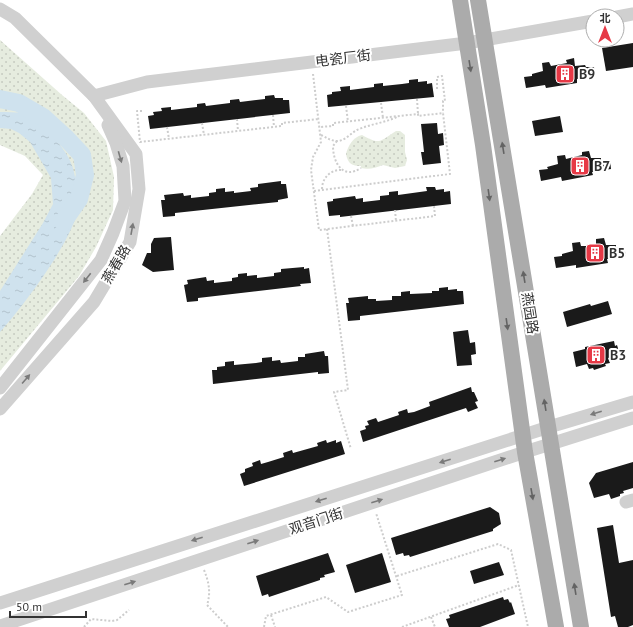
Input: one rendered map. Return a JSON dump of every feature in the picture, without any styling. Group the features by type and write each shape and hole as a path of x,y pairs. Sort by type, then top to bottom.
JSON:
{"main road":[{"name":"燕园路","path":"460,0 482,145 522,436 556,627"},
{"name":"燕园路","path":"478,0 581,627"}],"street":[{"name":"燕春路","path":"0,9 15,18 94,96 136,154 139,189 130,242 94,302 0,409"},
{"name":"电瓷厂街","path":"94,96 147,82 467,43 585,22"},
{"name":"燕春路","path":"0,388 101,260 125,200 123,166 116,142 94,96"},
{"name":"观音门街","path":"0,603 549,427 633,402"},
{"name":"观音门街","path":"0,626 525,452 633,418"}],"path":[{"path":"312,62 321,135 321,142 313,157 311,170 319,230 435,216 434,206"},
{"path":"314,190 450,174 443,113 443,101 445,101 442,76 437,77 437,89"},
{"path":"417,99 418,114"},
{"path":"381,103 383,118"},
{"path":"346,106 348,122"},
{"path":"142,111 137,111 140,142 282,126 282,123 319,118"},
{"path":"320,127 333,126 333,123 418,114 418,116 443,113"},
{"path":"273,116 274,127"},
{"path":"321,135 329,140 344,140 356,130 386,122 399,116"},
{"path":"237,119 238,131"},
{"path":"202,123 204,135"},
{"path":"167,127 168,139"},
{"path":"337,141 333,146 334,158 343,171"},
{"path":"322,190 324,179 332,171 356,172 361,168"},
{"path":"395,210 396,221"},
{"path":"351,216 353,226"},
{"path":"327,229 348,390 334,392 351,449"},
{"path":"264,627 266,616 326,597 348,612 402,595 372,503"},
{"path":"396,576 498,544 511,550 528,627"},
{"path":"201,560 210,595 207,605 228,627"},
{"path":"402,627 519,585"},
{"path":"84,627 91,619 117,620 129,610"},
{"path":"271,615 275,627"},
{"path":"431,617 434,627"}],"shaded area":[{"path":"0,40 84,113 106,141 114,177 113,210 96,247 79,276 0,371 0,236 32,194 43,175 25,156 0,145"},
{"path":"396,131 400,131 405,135 405,152 407,160 405,166 395,168 383,165 367,169 361,168 361,166 355,166 349,162 346,154 348,148 359,136 362,135 379,141"}],"water":[{"path":"0,112 27,114 33,117 43,125 56,140 66,153 74,171 78,208 67,237 46,273 0,332 0,291 43,223 53,204 51,178 30,142 19,133 11,129 0,128"}],"building":[{"path":"633,43 633,67 606,71 602,48 625,48 625,44"},
{"name":"B9","path":"574,58 575,66 585,65 586,67 594,67 595,76 577,79 577,83 546,88 545,85 526,88 524,77 532,76 532,74 543,71 542,63 549,62 551,66 567,63 566,60"},
{"path":"418,79 418,82 427,81 427,84 432,83 434,97 328,107 327,95 332,94 332,92 341,91 340,87 350,86 350,90 374,87 374,84 383,83 383,86 409,83 409,80"},
{"path":"274,95 275,98 289,100 290,113 150,129 148,116 154,115 153,112 162,111 161,108 171,107 171,110 197,107 197,104 205,103 206,106 230,103 230,100 239,99 240,102 265,99 265,96"},
{"path":"560,116 563,132 535,136 532,121"},
{"path":"437,123 438,134 443,133 444,145 439,146 441,163 423,165 421,152 424,152 421,124"},
{"name":"B7","path":"589,151 591,158 610,160 611,169 592,172 593,175 562,181 561,177 541,181 539,170 548,169 547,167 558,164 557,156 565,155 566,159 582,155 582,152"},
{"path":"281,181 281,184 286,184 288,198 278,200 278,202 175,213 175,216 163,217 161,200 165,200 164,195 183,193 184,196 191,195 191,198 209,196 209,193 216,192 216,189 225,188 225,192 234,191 234,193 251,191 250,188 258,187 258,184"},
{"path":"426,187 435,187 436,190 444,189 444,192 450,191 451,204 340,217 340,215 329,216 327,202 333,201 333,199 355,196 356,199 363,198 363,202 380,200 380,196 389,195 389,192 398,191 398,195 427,191"},
{"path":"171,237 174,270 153,272 142,265 147,253 151,253 151,244 154,238"},
{"name":"B5","path":"604,238 606,245 624,247 626,256 607,259 608,263 576,268 576,265 556,268 554,257 562,256 562,254 573,251 572,243 580,242 581,246 596,246 596,239"},
{"path":"304,267 304,269 309,268 311,283 300,284 301,286 198,298 198,301 187,302 184,285 188,284 187,280 206,277 207,281 214,280 214,283 232,281 232,278 238,277 238,274 247,273 247,276 257,275 257,278 274,276 274,273 281,272 281,269"},
{"path":"448,287 448,290 457,289 457,291 463,291 464,304 360,316 360,320 348,321 346,303 349,303 348,298 368,296 368,299 376,299 376,301 392,300 392,296 401,296 401,292 410,291 410,294 432,293 432,291 439,291 439,288"},
{"path":"608,301 612,314 567,327 563,312 590,304 591,306"},
{"path":"468,330 470,343 475,342 476,354 471,355 472,365 457,366 453,332"},
{"name":"B3","path":"614,341 620,355 608,358 610,363 605,364 606,366 594,370 593,368 589,369 587,364 576,367 573,352 585,349 585,347"},
{"path":"324,351 325,356 328,356 329,373 318,374 318,372 213,384 212,370 217,370 217,367 225,366 225,362 234,361 234,365 256,363 262,362 262,358 272,357 272,361 280,360 281,363 298,361 298,357 305,357 305,354"},
{"path":"471,387 472,392 474,392 478,401 475,402 478,408 468,412 466,408 363,442 360,431 366,429 365,426 369,425 367,421 376,418 378,422 399,415 398,412 407,409 408,413 414,412 430,406 429,402"},
{"path":"326,440 327,443 336,440 336,443 341,441 345,454 244,486 240,474 245,472 245,469 253,466 252,463 260,460 261,464 268,462 284,457 283,453 292,450 293,453 318,446 317,443"},
{"path":"633,462 633,488 623,491 624,493 620,494 620,496 611,499 609,494 594,498 589,483 596,473"},
{"path":"490,507 499,513 501,524 493,529 493,531 410,557 409,555 404,556 403,553 396,555 391,538"},
{"path":"613,525 619,563 633,560 633,625 628,627 618,627 615,616 611,617 597,528"},
{"path":"328,553 335,572 324,575 325,577 320,578 320,580 269,597 268,594 262,596 256,576"},
{"path":"382,553 391,582 355,593 346,565"},
{"path":"499,562 504,575 474,584 470,571"},
{"path":"503,597 504,600 508,599 510,603 511,602 515,614 480,627 449,627 446,619 450,618 449,615"}],"waterway":[{"path":"0,99 19,103 43,117 82,155 85,175 79,199 63,222"}],"place":[{"name":"B9","path":"565,74"},
{"name":"B7","path":"580,166"},
{"name":"B5","path":"595,253"},
{"name":"B3","path":"596,355"}]}
